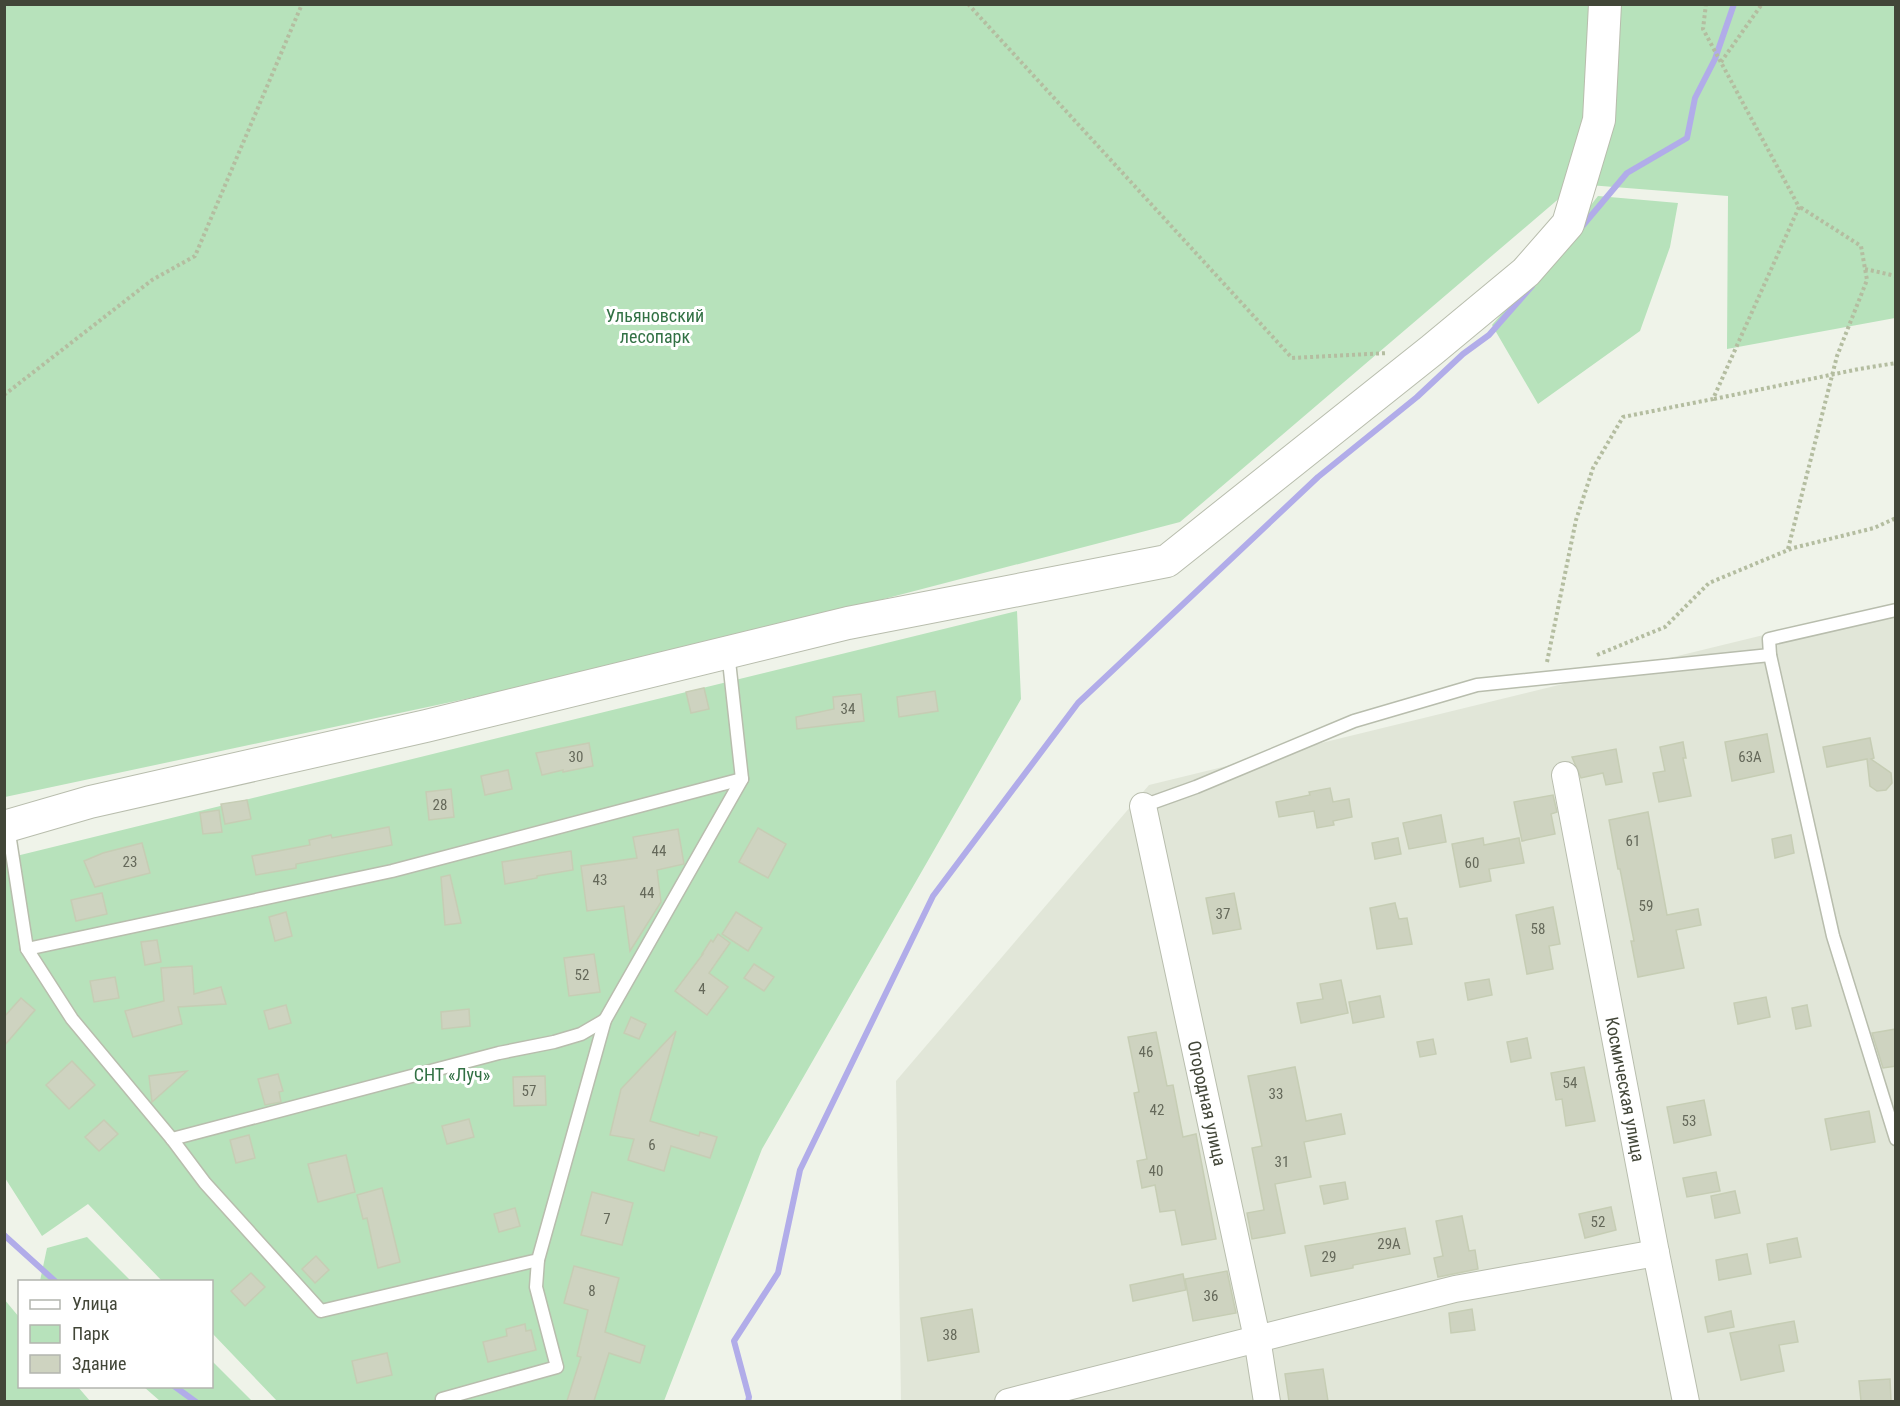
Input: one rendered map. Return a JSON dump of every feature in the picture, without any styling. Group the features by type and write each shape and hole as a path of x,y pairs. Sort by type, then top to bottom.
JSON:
{"street":[{"path":"6,826 90,802 426,726 848,623 1167,561 1432,350 1526,272 1568,224 1599,120 1605,4"},
{"name":"Космическая улица","path":"1565,775 1686,1401"},
{"name":"Огородная улица","path":"1143,806 1257,1338 1267,1401"},
{"path":"1008,1401 1455,1289 1656,1253"}],"lane":[{"path":"1896,610 1769,639 1770,655 1833,936 1896,1139"},
{"path":"442,1399 557,1367 536,1287 538,1260 605,1020 742,779 728,651"},
{"path":"1143,806 1196,787 1354,721 1477,685 1770,655"},
{"path":"27,949 392,871 742,779"},
{"path":"6,826 27,949 72,1019 172,1139 205,1183 321,1311 538,1260"},
{"path":"172,1139 499,1053 554,1042 580,1034 605,1020"}],"path":[{"path":"4,395 152,280 195,256 302,4"},
{"path":"968,4 1292,358 1432,350"},
{"path":"1706,4 1703,29 1799,207 1861,246 1867,280 1837,356 1788,550"},
{"path":"1721,62 1762,4"},
{"path":"1713,399 1799,207"},
{"path":"1865,269 1896,276"},
{"path":"1544,677 1576,520 1593,468 1623,417 1896,363"},
{"path":"1588,659 1665,627 1709,583 1788,550 1874,528 1896,518"}],"shaded area":[{"path":"1895,603 1895,1401 901,1401 896,1081 1149,785"}],"green space":[{"name":"Ульяновский лесопарк","path":"5,5 1895,5 1895,318 1727,349 1728,196 1576,184 1180,522 653,659 5,797"},
{"path":"1598,196 1678,203 1670,247 1640,331 1538,404 1492,325 1540,270"},
{"name":"СНТ «Луч»","path":"1017,611 1021,699 762,1149 664,1401 277,1401 213,1334 213,1280 161,1280 88,1204 42,1236 5,1178 4,859"},
{"path":"87,1237 130,1280 40,1280 47,1248"},
{"path":"4,1299 18,1316 18,1388 79,1388 90,1401 5,1401"},
{"path":"213,1362 252,1401 160,1401 145,1388 213,1388"}],"building":[{"path":"704,688 709,709 691,713 686,692"},
{"path":"935,691 938,711 899,717 897,697"},
{"path":"861,694 864,721 797,729 796,717 834,709 833,697"},
{"path":"1767,734 1774,772 1732,781 1725,742"},
{"path":"1870,738 1874,758 1871,759 1891,773 1892,783 1886,790 1877,791 1870,786 1867,759 1827,767 1823,747"},
{"path":"1683,742 1686,758 1683,758 1691,796 1659,802 1653,773 1665,771 1660,747"},
{"path":"589,743 593,766 542,775 536,753"},
{"path":"1616,749 1622,782 1606,785 1603,773 1581,778 1572,757"},
{"path":"508,770 512,789 485,795 481,776"},
{"path":"1330,788 1333,802 1349,799 1352,817 1333,821 1334,825 1317,828 1314,811 1279,817 1276,802"},
{"path":"451,789 454,817 429,820 426,792"},
{"path":"1553,795 1557,812 1551,814 1555,834 1522,841 1514,802"},
{"path":"247,800 251,819 225,824 221,804"},
{"path":"219,810 222,832 203,834 200,813"},
{"path":"1648,812 1667,915 1698,909 1701,925 1676,930 1684,968 1638,977 1631,941 1634,941 1609,820"},
{"path":"1441,815 1446,842 1409,849 1403,823"},
{"path":"389,827 392,845 296,864 296,868 256,875 252,856 310,845 309,840 331,835 332,838"},
{"path":"758,828 786,844 768,878 739,862"},
{"path":"678,829 684,864 657,870 661,902 630,951 624,906 587,911 581,866 637,858 633,837"},
{"path":"1791,835 1794,853 1775,858 1772,839"},
{"path":"1398,838 1401,854 1375,859 1372,843"},
{"path":"1483,838 1484,845 1519,838 1524,863 1489,869 1491,881 1460,887 1452,844"},
{"path":"142,843 150,873 95,887 84,861 103,853"},
{"path":"571,851 573,870 505,884 502,862"},
{"path":"450,875 461,923 445,925 441,877"},
{"path":"102,893 107,914 76,921 71,900"},
{"path":"1234,893 1241,929 1213,934 1206,898"},
{"path":"1395,903 1399,919 1407,918 1412,944 1377,949 1370,908"},
{"path":"1553,907 1560,944 1549,946 1553,969 1527,974 1516,915"},
{"path":"286,912 292,936 275,941 269,917"},
{"path":"736,912 762,928 748,951 722,934"},
{"path":"718,934 730,943 709,973 728,987 707,1015 675,991 711,940 713,942"},
{"path":"157,940 161,962 145,965 141,942"},
{"path":"594,954 600,992 569,996 564,958"},
{"path":"754,964 774,977 764,991 744,978"},
{"path":"192,966 194,994 221,987 226,1004 178,1007 182,1024 133,1037 125,1011 164,1001 161,968"},
{"path":"115,977 119,998 94,1002 90,981"},
{"path":"1489,979 1492,995 1468,1000 1465,983"},
{"path":"1341,980 1348,1013 1301,1023 1297,1003 1323,999 1320,984"},
{"path":"1380,996 1384,1017 1353,1023 1349,1002"},
{"path":"1766,997 1770,1017 1738,1024 1734,1003"},
{"path":"21,998 35,1010 4,1046 4,1017"},
{"path":"286,1005 291,1023 269,1029 264,1011"},
{"path":"1807,1005 1811,1026 1796,1029 1792,1008"},
{"path":"469,1009 470,1026 442,1029 441,1012"},
{"path":"631,1017 646,1024 639,1039 624,1033"},
{"path":"1896,1029 1896,1066 1883,1068 1872,1033"},
{"path":"676,1031 650,1121 699,1136 700,1132 717,1137 710,1158 671,1146 664,1171 628,1160 634,1139 610,1135 621,1089"},
{"path":"1156,1032 1167,1086 1173,1085 1183,1137 1196,1134 1216,1239 1182,1245 1175,1210 1160,1212 1155,1185 1142,1188 1137,1161 1147,1159 1134,1093 1139,1092 1128,1037"},
{"path":"1527,1038 1531,1058 1511,1062 1507,1042"},
{"path":"1433,1039 1436,1054 1420,1057 1417,1042"},
{"path":"72,1061 95,1085 69,1109 46,1085"},
{"path":"1295,1067 1306,1121 1341,1114 1345,1134 1304,1142 1311,1177 1275,1184 1285,1233 1252,1239 1247,1213 1264,1210 1252,1148 1262,1146 1248,1076"},
{"path":"1584,1067 1595,1121 1566,1126 1562,1099 1556,1100 1551,1073"},
{"path":"187,1071 152,1102 149,1076"},
{"path":"278,1074 283,1091 279,1092 281,1102 265,1105 258,1079"},
{"path":"545,1076 546,1105 514,1106 513,1077"},
{"path":"1704,1100 1711,1135 1674,1143 1667,1107"},
{"path":"1869,1111 1875,1142 1831,1150 1825,1119"},
{"path":"469,1119 474,1137 447,1144 442,1126"},
{"path":"104,1120 118,1134 99,1151 85,1137"},
{"path":"249,1135 255,1158 236,1163 230,1140"},
{"path":"346,1155 355,1192 318,1202 308,1164"},
{"path":"1716,1172 1720,1191 1687,1197 1683,1178"},
{"path":"1345,1182 1348,1199 1324,1204 1320,1186"},
{"path":"382,1188 400,1262 378,1268 367,1218 363,1219 357,1195"},
{"path":"1735,1191 1740,1213 1715,1218 1711,1196"},
{"path":"592,1192 633,1203 622,1245 581,1235"},
{"path":"1611,1207 1616,1230 1585,1238 1579,1214"},
{"path":"515,1208 520,1226 499,1232 494,1214"},
{"path":"1462,1216 1469,1251 1475,1250 1478,1269 1438,1277 1434,1258 1443,1256 1436,1221"},
{"path":"1405,1228 1410,1254 1311,1276 1305,1246"},
{"path":"1797,1238 1801,1257 1770,1263 1767,1244"},
{"path":"1747,1254 1751,1274 1719,1280 1716,1260"},
{"path":"316,1256 329,1270 315,1283 302,1269"},
{"path":"574,1266 619,1278 605,1332 645,1346 640,1363 609,1353 594,1401 567,1401 581,1357 577,1356 588,1310 564,1303"},
{"path":"1227,1271 1236,1313 1193,1321 1185,1279"},
{"path":"251,1273 265,1287 245,1306 231,1291"},
{"path":"1183,1274 1186,1290 1133,1301 1130,1285"},
{"path":"972,1309 979,1352 928,1361 921,1318"},
{"path":"1472,1309 1475,1330 1451,1333 1449,1313"},
{"path":"1731,1311 1734,1327 1708,1332 1705,1317"},
{"path":"1794,1321 1798,1342 1779,1345 1784,1371 1741,1380 1730,1333"},
{"path":"525,1324 526,1331 531,1330 536,1350 488,1362 483,1342 507,1336 506,1329"},
{"path":"387,1353 392,1375 357,1383 352,1361"},
{"path":"1323,1369 1328,1401 1289,1401 1285,1374"},
{"path":"1890,1379 1891,1401 1861,1401 1859,1381"}],"waterway":[{"path":"1579,230 1627,173 1687,138 1695,98 1715,59 1734,4"},
{"path":"748,1402 749,1397 734,1341 778,1273 800,1170 933,896 1078,703 1318,477 1417,397 1463,354 1489,335 1532,286"},
{"path":"4,1235 54,1280"},
{"path":"177,1388 196,1402"}]}
